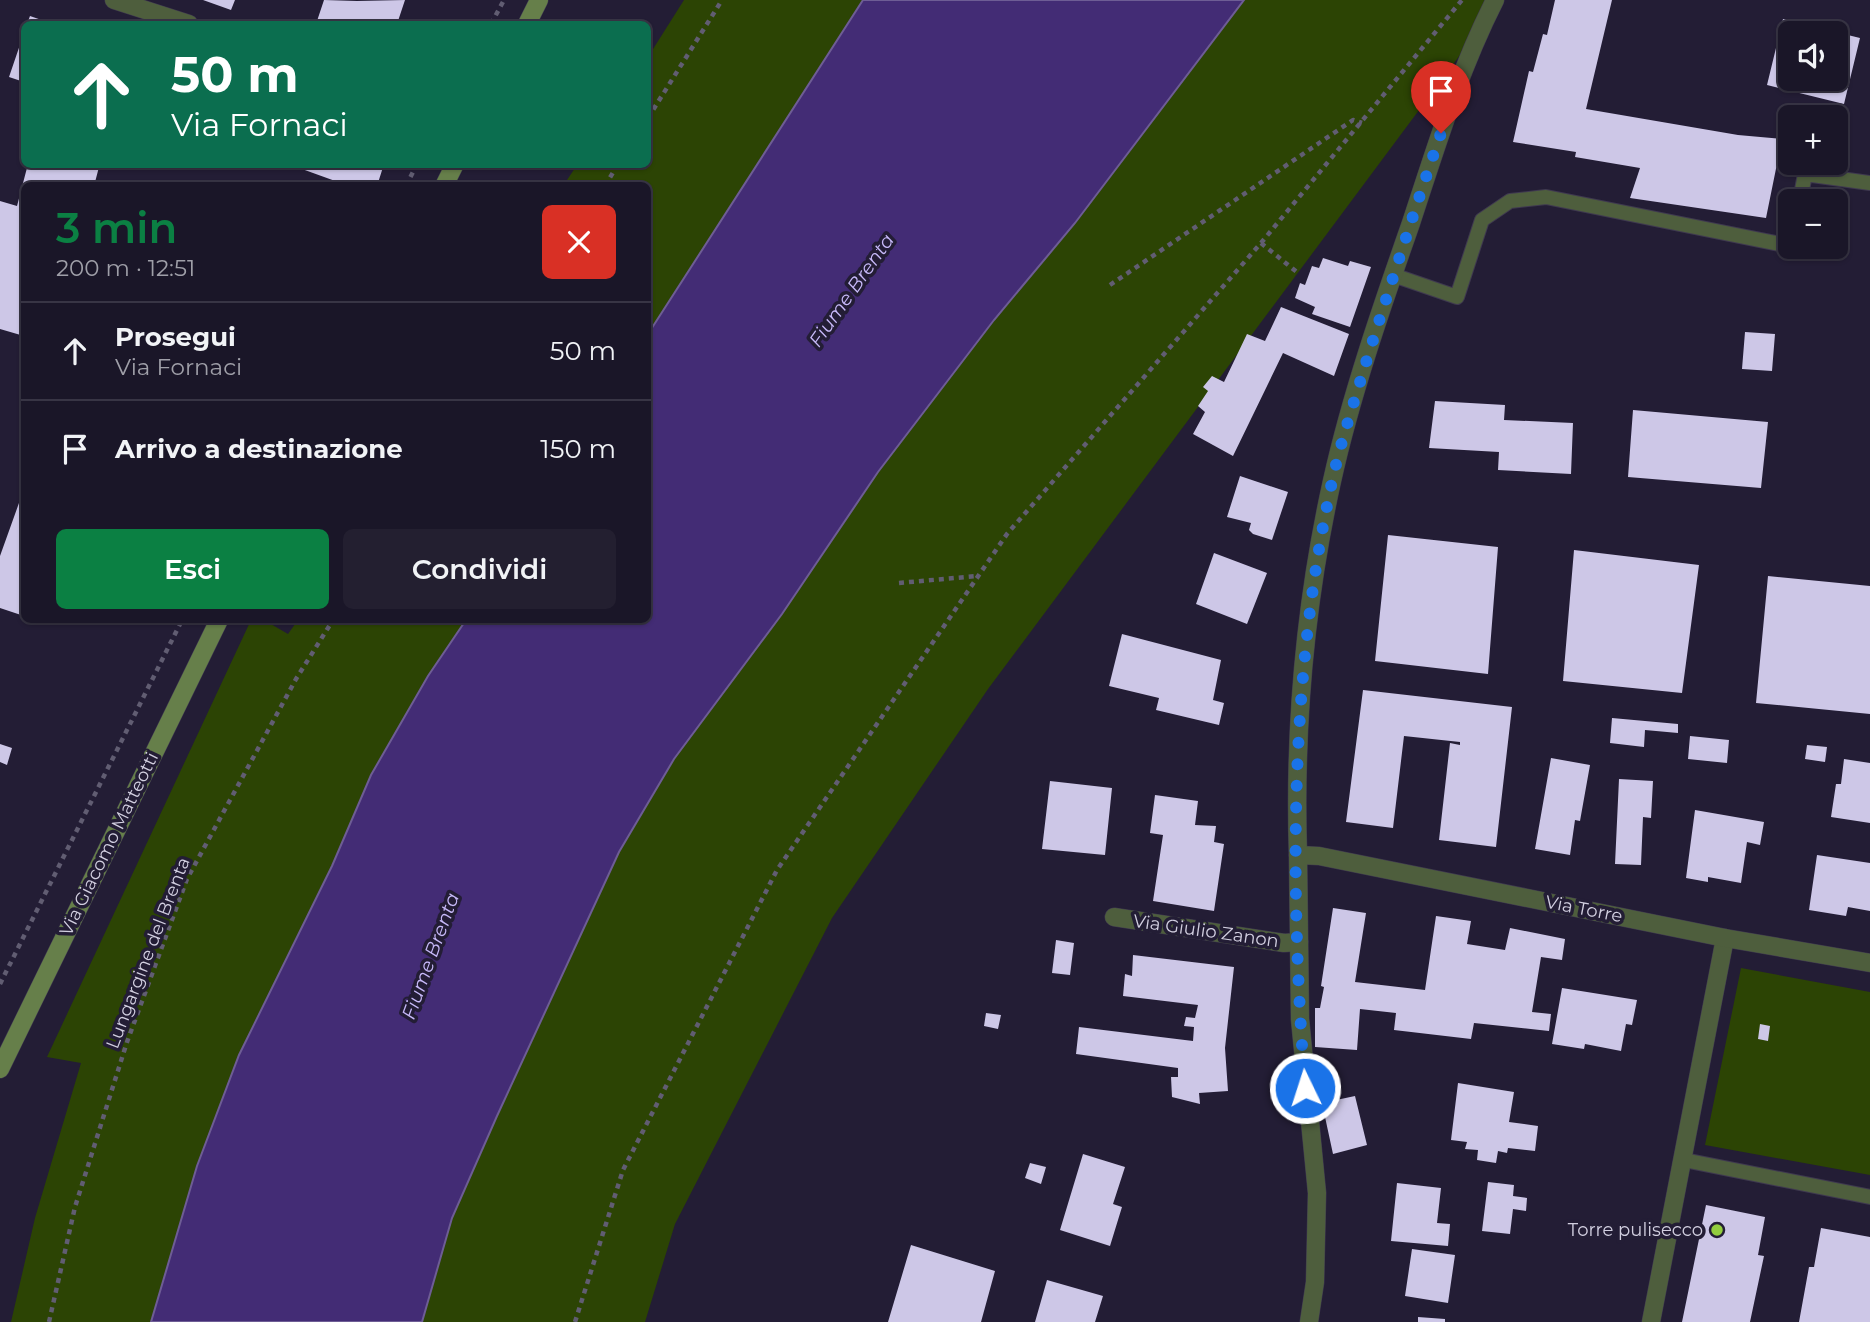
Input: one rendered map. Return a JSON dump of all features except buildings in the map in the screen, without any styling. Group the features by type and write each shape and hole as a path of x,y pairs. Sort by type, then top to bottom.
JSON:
{"main road":[{"path":"529,21 540,0"},
{"name":"Via Giacomo Matteotti","path":"0,1069 218,623"}],"street":[{"path":"114,0 180,21"},
{"name":"Via Giulio Zanon","path":"1309,1322 1315,1282 1317,1193 1300,1019 1299,735 1318,554 1342,438 1393,275 1458,83 1495,0"},
{"name":"Via Torre","path":"1298,855 1319,856 1725,938 1870,963"},
{"name":"Via Giulio Zanon","path":"1114,917 1284,943 1299,942"},
{"path":"1651,1322 1725,938"}],"lane":[{"path":"1802,189 1805,174 1870,183"},
{"path":"1393,275 1457,297 1482,220 1510,201 1546,197 1778,244"},
{"path":"1684,1160 1870,1197"}],"path":[{"path":"493,21 504,0"},
{"path":"651,113 722,0"},
{"path":"575,1322 623,1170 777,870 1007,534 1261,243 1462,0"},
{"path":"1110,285 1353,120 1362,123"},
{"path":"1261,243 1298,273"},
{"path":"899,583 978,576"},
{"path":"0,984 180,623"},
{"name":"Lungargine del Brenta","path":"49,1322 75,1207 128,1042 187,879 296,679 331,623"}],"green space":[{"path":"684,0 863,0 651,329 651,182 566,182 575,168 651,168 651,52"},
{"path":"1244,0 1501,0 988,689 832,918 675,1224 645,1322 422,1322 452,1218 497,1116 619,852 674,759 782,614 878,472 994,320 1075,223"},
{"path":"250,623 269,623 288,634 296,623 464,623 428,676 371,775 332,866 239,1055 197,1166 151,1322 11,1322 35,1218 81,1063 47,1057"},
{"path":"1741,968 1870,992 1870,1175 1705,1145"}],"water":[{"name":"Fiume Brenta","path":"863,0 1244,0 1075,223 994,320 878,472 782,614 674,759 619,852 497,1116 452,1218 422,1322 151,1322 197,1166 239,1055 332,866 371,775 428,676 464,623 651,623 651,329"}],"place":[{"name":"Torre pulisecco","path":"1717,1230"}],"route":[{"path":"1305,1088 1300,1019 1296,795 1309,620 1318,554 1342,438 1441,133"}]}
